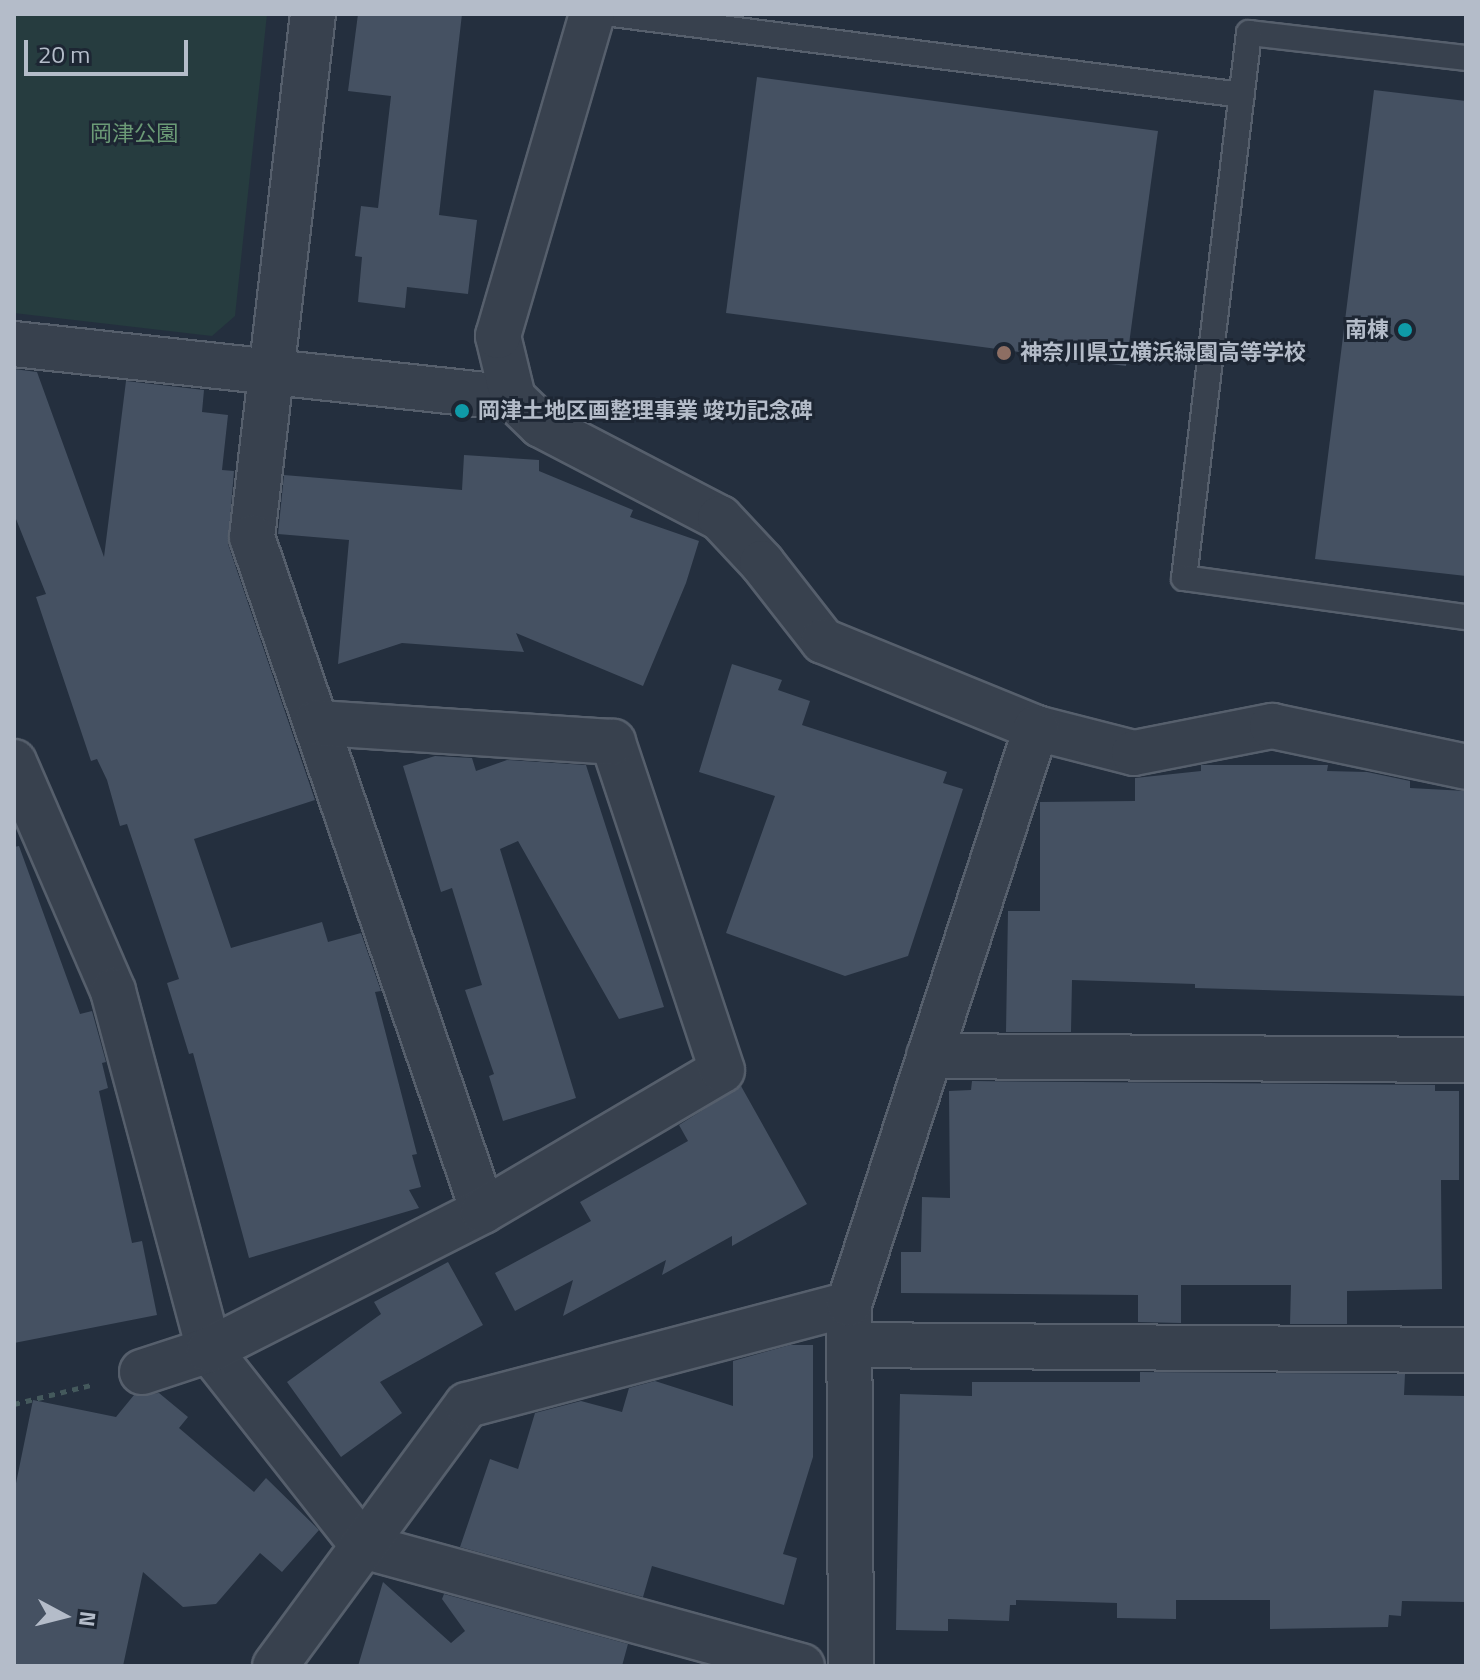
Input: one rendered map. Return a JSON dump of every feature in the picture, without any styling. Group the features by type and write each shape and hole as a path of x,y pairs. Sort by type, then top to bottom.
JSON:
{"street":[{"path":"313,14 252,537 483,1211"},
{"path":"592,14 498,336 513,398 541,425 720,518 762,563 823,641 1036,728 1134,753 1272,726 1466,767"},
{"path":"14,344 513,398"},
{"path":"142,1372 209,1350 483,1211 722,1070 613,742 317,723"},
{"path":"851,1666 849,1324 929,1056 1036,728"},
{"path":"14,762 113,991 209,1350 363,1546 802,1666"},
{"path":"929,1056 1466,1060"},
{"path":"275,1666 467,1405 849,1324 1466,1350"}],"lane":[{"path":"613,14 1242,95"},
{"path":"1466,58 1249,33 1184,578 1466,617"}],"path":[{"path":"14,1404 142,1372"}],"green space":[{"name":"岡津公園","path":"14,14 267,14 235,316 212,336 14,313"}],"building":[{"path":"358,14 462,14 439,215 477,220 468,294 407,287 405,308 358,302 362,257 355,256 361,206 378,208 391,96 348,91"},
{"path":"757,77 1158,131 1126,366 726,313"},
{"name":"南棟","path":"1374,90 1466,101 1466,576 1315,559"},
{"path":"14,369 37,372 104,557 126,381 204,390 202,412 228,415 222,470 234,471 228,544 315,800 194,839 231,948 322,922 328,942 361,933 381,991 375,992 417,1154 412,1155 421,1187 409,1190 419,1208 249,1258 193,1053 189,1054 167,983 179,979 127,824 120,826 107,780 97,759 91,761 36,597 46,594 14,514"},
{"path":"464,455 539,460 539,471 633,510 630,517 699,541 686,583 643,686 516,633 524,652 402,643 338,664 349,540 278,534 284,475 462,490"},
{"path":"732,664 782,680 778,690 810,701 802,725 947,772 943,783 963,789 908,956 845,976 726,933 775,796 699,772"},
{"path":"435,756 472,758 476,771 507,760 586,765 664,1007 619,1019 518,841 500,849 576,1098 503,1121 489,1076 494,1074 465,990 482,985 452,888 441,892 403,766"},
{"path":"1201,765 1328,765 1327,771 1367,772 1410,781 1410,788 1466,791 1466,996 1195,988 1195,984 1072,980 1071,1032 1006,1032 1008,911 1040,911 1040,802 1135,801 1135,778 1201,771"},
{"path":"19,846 80,1014 92,1011 106,1062 102,1063 108,1088 99,1091 132,1243 142,1241 157,1315 14,1343 14,847"},
{"path":"972,1081 1435,1085 1435,1091 1459,1091 1459,1180 1441,1180 1442,1289 1347,1291 1347,1324 1290,1324 1291,1285 1181,1285 1181,1323 1138,1322 1138,1295 901,1293 901,1252 921,1252 922,1197 950,1198 949,1091 971,1090"},
{"path":"741,1086 807,1204 732,1246 732,1236 662,1275 666,1260 563,1316 573,1280 515,1311 495,1273 591,1221 580,1202 688,1141 679,1125"},
{"path":"448,1262 483,1325 380,1382 402,1413 341,1457 287,1382 381,1314 374,1302"},
{"path":"790,1345 813,1345 813,1457 783,1554 797,1558 784,1605 652,1566 643,1597 460,1547 490,1459 518,1469 535,1413 581,1401 622,1412 629,1388 655,1381 733,1406 733,1361"},
{"path":"1140,1372 1405,1374 1404,1395 1466,1396 1466,1602 1402,1601 1401,1616 1389,1615 1388,1627 1270,1629 1270,1600 1176,1600 1176,1619 1117,1618 1117,1603 1016,1600 1016,1605 1010,1605 1009,1621 948,1619 948,1631 896,1630 900,1394 972,1396 972,1382 1140,1382"},
{"path":"159,1393 188,1417 179,1428 254,1492 266,1478 319,1530 282,1572 260,1553 216,1604 183,1607 143,1572 123,1666 14,1666 14,1493 33,1400 116,1417 134,1395"},
{"path":"383,1582 451,1643 465,1631 442,1599 444,1594 628,1644 622,1666 358,1666"}],"place":[{"name":"南棟","path":"1405,330"},
{"name":"神奈川県立横浜緑園高等学校","path":"1004,353"},
{"name":"岡津土地区画整理事業 竣功記念碑","path":"462,411"}]}
